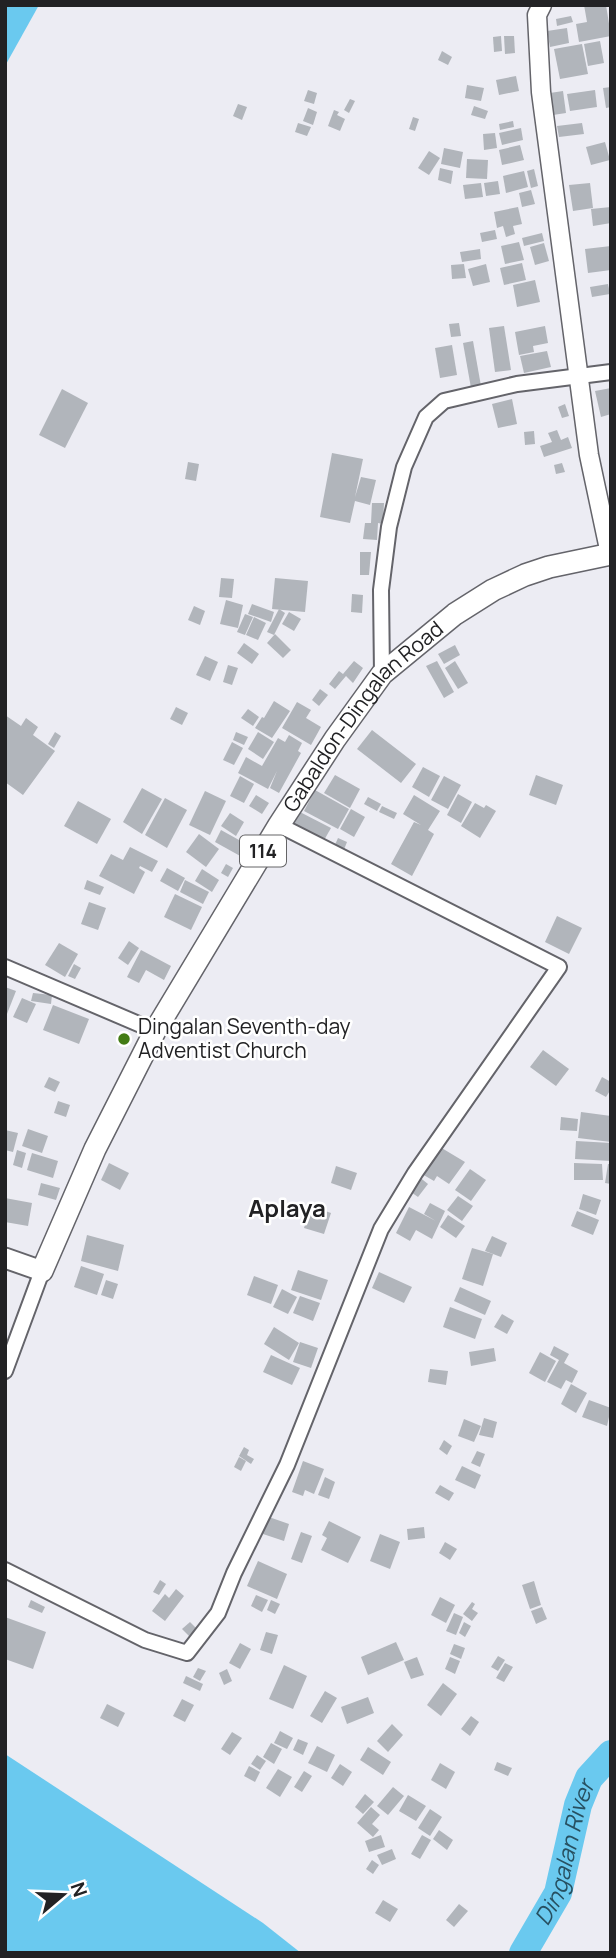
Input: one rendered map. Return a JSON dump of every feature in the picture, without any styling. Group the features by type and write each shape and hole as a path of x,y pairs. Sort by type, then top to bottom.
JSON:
{"main road":[{"name":"Gabaldon-Dingalan Road","path":"42,1271 95,1149 155,1031 279,824 382,674 456,614 493,590 549,567 611,554"},
{"path":"5,1258 42,1271"}],"street":[{"path":"542,5 537,15 541,92 589,455 611,554"},
{"path":"382,674 381,590 389,527 404,467 426,417 444,401 517,384 611,372"},
{"path":"5,1570 145,1640 187,1653 218,1613 234,1573 287,1465 381,1229 415,1173 559,967 279,824"},
{"path":"5,967 155,1031"},
{"path":"5,1371 42,1271"}],"water":[{"path":"5,5 39,5 5,66"},
{"path":"5,1754 263,1923 301,1953 5,1953"}],"building":[{"path":"584,5 606,5 611,36 579,42 576,24 587,22"},
{"path":"571,16 573,22 557,26 556,19"},
{"path":"567,28 569,43 550,47 547,31"},
{"path":"501,36 502,51 494,52 493,37"},
{"path":"504,36 514,36 515,53 505,54"},
{"path":"600,41 604,63 588,66 584,44"},
{"path":"582,44 588,74 560,79 554,49"},
{"path":"442,51 452,57 448,65 438,60"},
{"path":"516,76 519,91 499,95 496,80"},
{"path":"467,85 484,88 481,101 465,98"},
{"path":"611,87 611,107 606,108 603,88"},
{"path":"308,90 317,93 314,104 304,101"},
{"path":"595,90 597,107 570,111 567,94"},
{"path":"563,91 566,113 553,115 550,93"},
{"path":"350,99 355,101 349,113 344,110"},
{"path":"238,104 247,107 242,120 233,116"},
{"path":"474,106 488,111 485,119 471,115"},
{"path":"308,108 317,112 313,125 303,121"},
{"path":"334,110 345,119 340,131 328,126"},
{"path":"413,117 419,119 415,131 409,129"},
{"path":"513,121 514,127 500,130 499,124"},
{"path":"298,123 311,127 307,136 295,132"},
{"path":"582,123 584,134 559,137 557,126"},
{"path":"521,128 523,140 502,145 499,133"},
{"path":"495,133 497,148 484,150 483,134"},
{"path":"605,142 610,160 591,165 586,147"},
{"path":"520,145 524,160 502,165 499,150"},
{"path":"444,148 463,152 460,168 441,164"},
{"path":"429,151 440,158 429,175 418,168"},
{"path":"467,159 488,160 487,179 466,178"},
{"path":"440,168 453,171 451,184 438,180"},
{"path":"534,169 538,186 531,188 527,171"},
{"path":"524,171 528,187 506,193 503,176"},
{"path":"498,181 500,194 486,196 484,183"},
{"path":"481,183 483,197 465,199 463,185"},
{"path":"590,183 593,208 573,211 569,185"},
{"path":"531,190 535,204 522,207 519,193"},
{"path":"518,207 522,224 513,226 515,234 506,237 503,226 497,228 494,212"},
{"path":"611,207 611,223 593,226 591,209"},
{"path":"495,230 497,239 482,242 480,233"},
{"path":"542,233 544,241 524,246 522,238"},
{"path":"519,242 524,260 505,264 501,246"},
{"path":"544,243 549,261 535,265 530,247"},
{"path":"611,246 611,270 588,273 585,249"},
{"path":"480,249 481,259 462,262 460,252"},
{"path":"522,263 526,280 504,285 500,268"},
{"path":"464,264 466,278 452,279 451,265"},
{"path":"486,264 490,282 473,286 468,269"},
{"path":"535,280 540,302 517,307 513,285"},
{"path":"608,284 610,294 592,297 590,287"},
{"path":"459,323 461,336 451,337 449,324"},
{"path":"504,326 511,370 495,372 489,328"},
{"path":"545,326 548,343 533,346 534,352 519,355 515,332"},
{"path":"473,341 481,386 471,388 463,343"},
{"path":"452,345 457,375 440,378 435,348"},
{"path":"547,351 551,367 524,373 520,356"},
{"path":"611,388 611,414 601,417 595,391"},
{"path":"62,389 88,403 65,448 39,435"},
{"path":"512,399 517,424 498,428 492,404"},
{"path":"565,404 569,416 562,418 558,407"},
{"path":"557,430 561,440 568,437 572,448 544,457 540,446 552,442 548,433"},
{"path":"534,431 535,444 525,445 524,432"},
{"path":"332,453 363,459 355,497 361,477 376,480 370,505 355,501 350,523 320,517"},
{"path":"188,462 199,464 196,481 185,479"},
{"path":"562,463 565,472 556,474 554,465"},
{"path":"372,503 384,503 383,524 378,523 377,540 363,539 365,523 371,523"},
{"path":"360,552 371,552 369,575 360,575"},
{"path":"221,578 234,579 232,598 219,597"},
{"path":"275,578 308,581 305,612 272,609"},
{"path":"352,594 363,595 362,613 351,612"},
{"path":"226,600 243,605 238,628 220,624"},
{"path":"252,604 274,612 271,622 248,614"},
{"path":"194,606 205,611 200,625 188,620"},
{"path":"279,609 285,613 274,635 267,632"},
{"path":"289,612 301,619 294,631 282,624"},
{"path":"245,614 253,617 245,635 237,632"},
{"path":"254,617 266,623 258,640 246,635"},
{"path":"275,634 291,650 283,658 267,643"},
{"path":"244,643 259,654 252,664 237,653"},
{"path":"455,645 460,655 444,664 438,654"},
{"path":"205,656 218,662 210,681 196,675"},
{"path":"354,661 363,668 353,683 346,676 335,689 329,684 339,671 343,674"},
{"path":"437,661 454,692 444,698 426,666"},
{"path":"455,661 468,683 458,689 445,668"},
{"path":"228,665 238,668 232,685 223,682"},
{"path":"320,689 328,695 319,706 312,700"},
{"path":"274,701 290,711 272,738 255,728"},
{"path":"297,702 311,710 306,718 321,727 311,745 282,728"},
{"path":"176,707 188,713 182,725 170,719"},
{"path":"248,709 259,717 253,726 241,718"},
{"path":"5,715 21,726 26,718 38,727 33,735 55,751 23,795 5,782"},
{"path":"372,730 416,764 401,783 357,749"},
{"path":"55,732 61,736 54,748 48,744"},
{"path":"236,732 248,737 244,745 233,740"},
{"path":"258,732 274,742 263,759 248,749"},
{"path":"289,735 302,743 298,751 301,753 279,793 270,788 277,771 268,789 238,773 246,757 262,766 278,738 285,742"},
{"path":"232,742 243,748 234,765 223,760"},
{"path":"423,767 440,776 429,797 412,787"},
{"path":"335,775 360,789 350,808 324,793"},
{"path":"536,775 563,785 556,805 529,795"},
{"path":"240,776 254,784 244,803 230,796"},
{"path":"444,776 461,785 448,809 431,800"},
{"path":"142,788 162,799 142,834 123,822"},
{"path":"315,790 349,809 338,829 304,811"},
{"path":"205,791 226,801 210,835 189,825"},
{"path":"458,794 472,802 461,823 447,815"},
{"path":"256,795 269,803 262,814 249,806"},
{"path":"414,795 440,811 428,830 434,834 412,876 391,864 414,822 421,825 403,814"},
{"path":"368,797 381,804 377,811 364,804"},
{"path":"165,798 187,810 167,848 145,835"},
{"path":"78,801 111,819 97,844 64,826"},
{"path":"475,803 496,811 480,838 461,826"},
{"path":"382,806 397,813 394,819 379,812"},
{"path":"351,809 365,817 354,837 340,829"},
{"path":"298,811 331,828 323,842 290,826"},
{"path":"230,813 244,822 236,836 221,826"},
{"path":"221,830 248,845 242,857 215,842"},
{"path":"199,834 219,849 206,867 186,852"},
{"path":"338,838 347,842 343,852 334,847"},
{"path":"130,847 158,861 152,872 140,866 145,872 134,894 99,876 111,854 123,860"},
{"path":"226,864 233,868 228,877 221,873"},
{"path":"167,868 185,878 178,891 160,881"},
{"path":"202,869 219,880 212,892 195,881"},
{"path":"87,880 104,887 100,895 84,889"},
{"path":"185,880 209,892 203,904 180,892"},
{"path":"175,894 202,907 191,930 164,917"},
{"path":"89,902 106,908 98,930 81,924"},
{"path":"557,916 582,928 569,954 545,942"},
{"path":"129,941 139,948 128,965 118,958"},
{"path":"59,943 78,954 65,977 45,965"},
{"path":"141,950 171,966 164,980 146,970 139,983 127,977"},
{"path":"74,964 81,968 75,979 68,976"},
{"path":"5,987 16,991 5,1019"},
{"path":"33,993 52,995 51,1004 31,1001"},
{"path":"22,998 36,1004 27,1023 13,1017"},
{"path":"53,1005 89,1019 79,1044 43,1030"},
{"path":"543,1050 569,1069 556,1086 530,1067"},
{"path":"49,1077 60,1082 55,1092 44,1087"},
{"path":"602,1077 611,1082 611,1089 606,1097 595,1091"},
{"path":"58,1101 70,1105 66,1117 54,1113"},
{"path":"581,1112 611,1116 611,1142 578,1138"},
{"path":"561,1117 578,1119 577,1131 560,1130"},
{"path":"28,1129 48,1136 42,1153 22,1146"},
{"path":"5,1130 18,1133 13,1152 5,1150"},
{"path":"576,1141 611,1143 611,1161 575,1159"},
{"path":"440,1147 465,1162 449,1184 437,1176 434,1181 422,1174"},
{"path":"17,1150 26,1153 22,1168 13,1165"},
{"path":"32,1153 58,1161 53,1178 27,1170"},
{"path":"109,1163 129,1173 120,1190 101,1180"},
{"path":"574,1163 602,1164 603,1180 574,1180"},
{"path":"608,1164 611,1164 611,1184 605,1183"},
{"path":"336,1166 357,1173 351,1190 331,1183"},
{"path":"470,1169 486,1180 471,1201 455,1190"},
{"path":"418,1176 428,1184 418,1197 408,1190"},
{"path":"41,1183 60,1188 56,1200 38,1195"},
{"path":"583,1194 601,1200 596,1215 579,1209"},
{"path":"458,1196 473,1206 462,1221 447,1210"},
{"path":"5,1198 32,1203 28,1226 5,1222"},
{"path":"430,1203 445,1211 432,1239 416,1230 410,1241 396,1233 409,1207 436,1221 424,1214"},
{"path":"311,1206 331,1213 324,1234 304,1228"},
{"path":"577,1211 599,1220 593,1235 571,1226"},
{"path":"448,1215 465,1226 456,1238 440,1227"},
{"path":"87,1235 124,1245 118,1271 81,1261"},
{"path":"492,1236 507,1243 501,1257 485,1251"},
{"path":"472,1248 493,1254 483,1286 462,1279"},
{"path":"81,1266 104,1274 97,1295 74,1287"},
{"path":"298,1270 328,1280 321,1300 291,1290"},
{"path":"379,1272 412,1287 404,1303 372,1288"},
{"path":"254,1276 278,1285 271,1304 247,1295"},
{"path":"106,1280 118,1284 113,1299 101,1295"},
{"path":"460,1287 491,1301 485,1315 454,1301"},
{"path":"282,1289 297,1297 288,1314 273,1307"},
{"path":"300,1296 320,1303 313,1321 293,1313"},
{"path":"450,1307 482,1319 475,1339 443,1327"},
{"path":"502,1314 514,1321 507,1334 494,1327"},
{"path":"274,1327 299,1343 289,1360 264,1344"},
{"path":"300,1342 318,1348 311,1368 293,1362"},
{"path":"554,1346 569,1354 564,1363 578,1371 572,1383 566,1380 561,1389 547,1382 559,1360 550,1355"},
{"path":"494,1348 496,1361 471,1366 469,1352"},
{"path":"540,1352 556,1361 545,1382 529,1373"},
{"path":"271,1355 300,1368 292,1385 263,1372"},
{"path":"430,1369 448,1371 446,1385 428,1382"},
{"path":"571,1384 587,1393 576,1413 561,1404"},
{"path":"589,1400 611,1408 607,1426 582,1417"},
{"path":"484,1418 497,1422 493,1438 479,1435"},
{"path":"464,1419 481,1426 474,1442 458,1436"},
{"path":"444,1440 452,1446 447,1455 439,1449"},
{"path":"244,1447 249,1450 247,1455 254,1459 251,1464 239,1456"},
{"path":"477,1451 485,1454 480,1467 471,1463"},
{"path":"239,1457 246,1461 241,1471 234,1467"},
{"path":"303,1461 324,1469 314,1494 305,1490 303,1496 292,1492"},
{"path":"462,1466 481,1475 475,1489 455,1480"},
{"path":"325,1477 335,1482 329,1499 318,1495"},
{"path":"440,1485 454,1493 449,1501 435,1493"},
{"path":"266,1516 289,1524 284,1541 260,1533"},
{"path":"329,1521 361,1537 348,1563 321,1550 327,1538 322,1535"},
{"path":"424,1527 425,1538 408,1540 407,1529"},
{"path":"301,1532 312,1536 302,1563 291,1559"},
{"path":"380,1534 400,1542 390,1569 370,1561"},
{"path":"445,1542 457,1549 450,1560 439,1553"},
{"path":"258,1561 287,1574 277,1599 247,1586"},
{"path":"160,1580 166,1584 159,1595 153,1592"},
{"path":"534,1581 541,1605 530,1609 522,1585"},
{"path":"176,1589 184,1596 165,1621 152,1611 165,1594 169,1598"},
{"path":"256,1595 268,1600 262,1612 251,1606"},
{"path":"440,1597 455,1605 446,1623 431,1615"},
{"path":"31,1600 45,1607 42,1613 28,1607"},
{"path":"271,1600 280,1604 275,1614 267,1610"},
{"path":"472,1602 475,1604 472,1609 478,1613 472,1621 463,1614"},
{"path":"542,1607 547,1619 536,1624 531,1611"},
{"path":"454,1613 463,1617 456,1635 446,1631"},
{"path":"5,1617 46,1632 33,1669 5,1659"},
{"path":"190,1622 197,1629 189,1636 182,1629"},
{"path":"464,1622 471,1626 465,1637 459,1633"},
{"path":"266,1632 278,1635 272,1654 260,1650"},
{"path":"396,1642 404,1660 368,1675 361,1657"},
{"path":"240,1643 251,1649 240,1669 229,1663"},
{"path":"454,1644 465,1648 461,1659 450,1654"},
{"path":"498,1656 505,1660 498,1671 491,1667"},
{"path":"417,1657 424,1675 411,1679 404,1662"},
{"path":"450,1657 460,1661 455,1674 445,1669"},
{"path":"505,1663 513,1667 504,1682 496,1678"},
{"path":"284,1665 307,1676 293,1709 269,1699"},
{"path":"198,1668 206,1671 200,1681 193,1677"},
{"path":"227,1669 232,1681 224,1685 219,1673"},
{"path":"186,1676 203,1684 200,1691 183,1683"},
{"path":"443,1683 457,1694 441,1716 427,1705"},
{"path":"325,1691 337,1698 322,1723 310,1716"},
{"path":"368,1697 374,1713 347,1724 341,1707"},
{"path":"182,1699 194,1705 185,1722 173,1716"},
{"path":"107,1704 125,1713 118,1727 100,1718"},
{"path":"471,1716 479,1722 470,1736 461,1729"},
{"path":"392,1724 403,1735 388,1752 377,1741"},
{"path":"280,1731 293,1738 287,1749 274,1743"},
{"path":"232,1732 242,1738 230,1755 221,1749"},
{"path":"298,1739 308,1743 303,1755 293,1750"},
{"path":"271,1743 282,1749 274,1764 263,1757"},
{"path":"317,1746 335,1755 327,1772 308,1763"},
{"path":"368,1747 391,1762 383,1775 360,1760"},
{"path":"257,1755 266,1761 260,1770 251,1764"},
{"path":"497,1762 512,1768 508,1776 494,1770"},
{"path":"440,1763 455,1772 446,1789 431,1780"},
{"path":"340,1764 352,1772 343,1786 331,1778"},
{"path":"249,1766 260,1772 255,1782 244,1776"},
{"path":"278,1769 292,1777 280,1797 266,1788"},
{"path":"304,1771 312,1776 302,1792 294,1787"},
{"path":"393,1787 404,1796 388,1815 377,1806"},
{"path":"365,1794 374,1802 363,1814 355,1807"},
{"path":"408,1795 426,1806 416,1821 399,1811"},
{"path":"371,1807 380,1815 372,1824 379,1830 373,1837 357,1823"},
{"path":"430,1809 442,1817 430,1836 418,1828"},
{"path":"439,1830 453,1840 447,1850 433,1839"},
{"path":"381,1835 385,1847 369,1852 365,1841"},
{"path":"422,1835 431,1840 420,1859 411,1854"},
{"path":"392,1849 396,1859 382,1865 377,1855"},
{"path":"372,1860 379,1865 373,1874 366,1869"},
{"path":"383,1900 398,1909 390,1922 375,1913"},
{"path":"459,1904 468,1911 454,1927 446,1920"}],"waterway":[{"name":"Dingalan River","path":"523,1953 558,1893 578,1805 589,1778 611,1754"}],"place":[{"name":"Dingalan Seventh-day Adventist Church","path":"124,1039"}],"district":[{"name":"Aplaya","path":"287,1209"}]}
